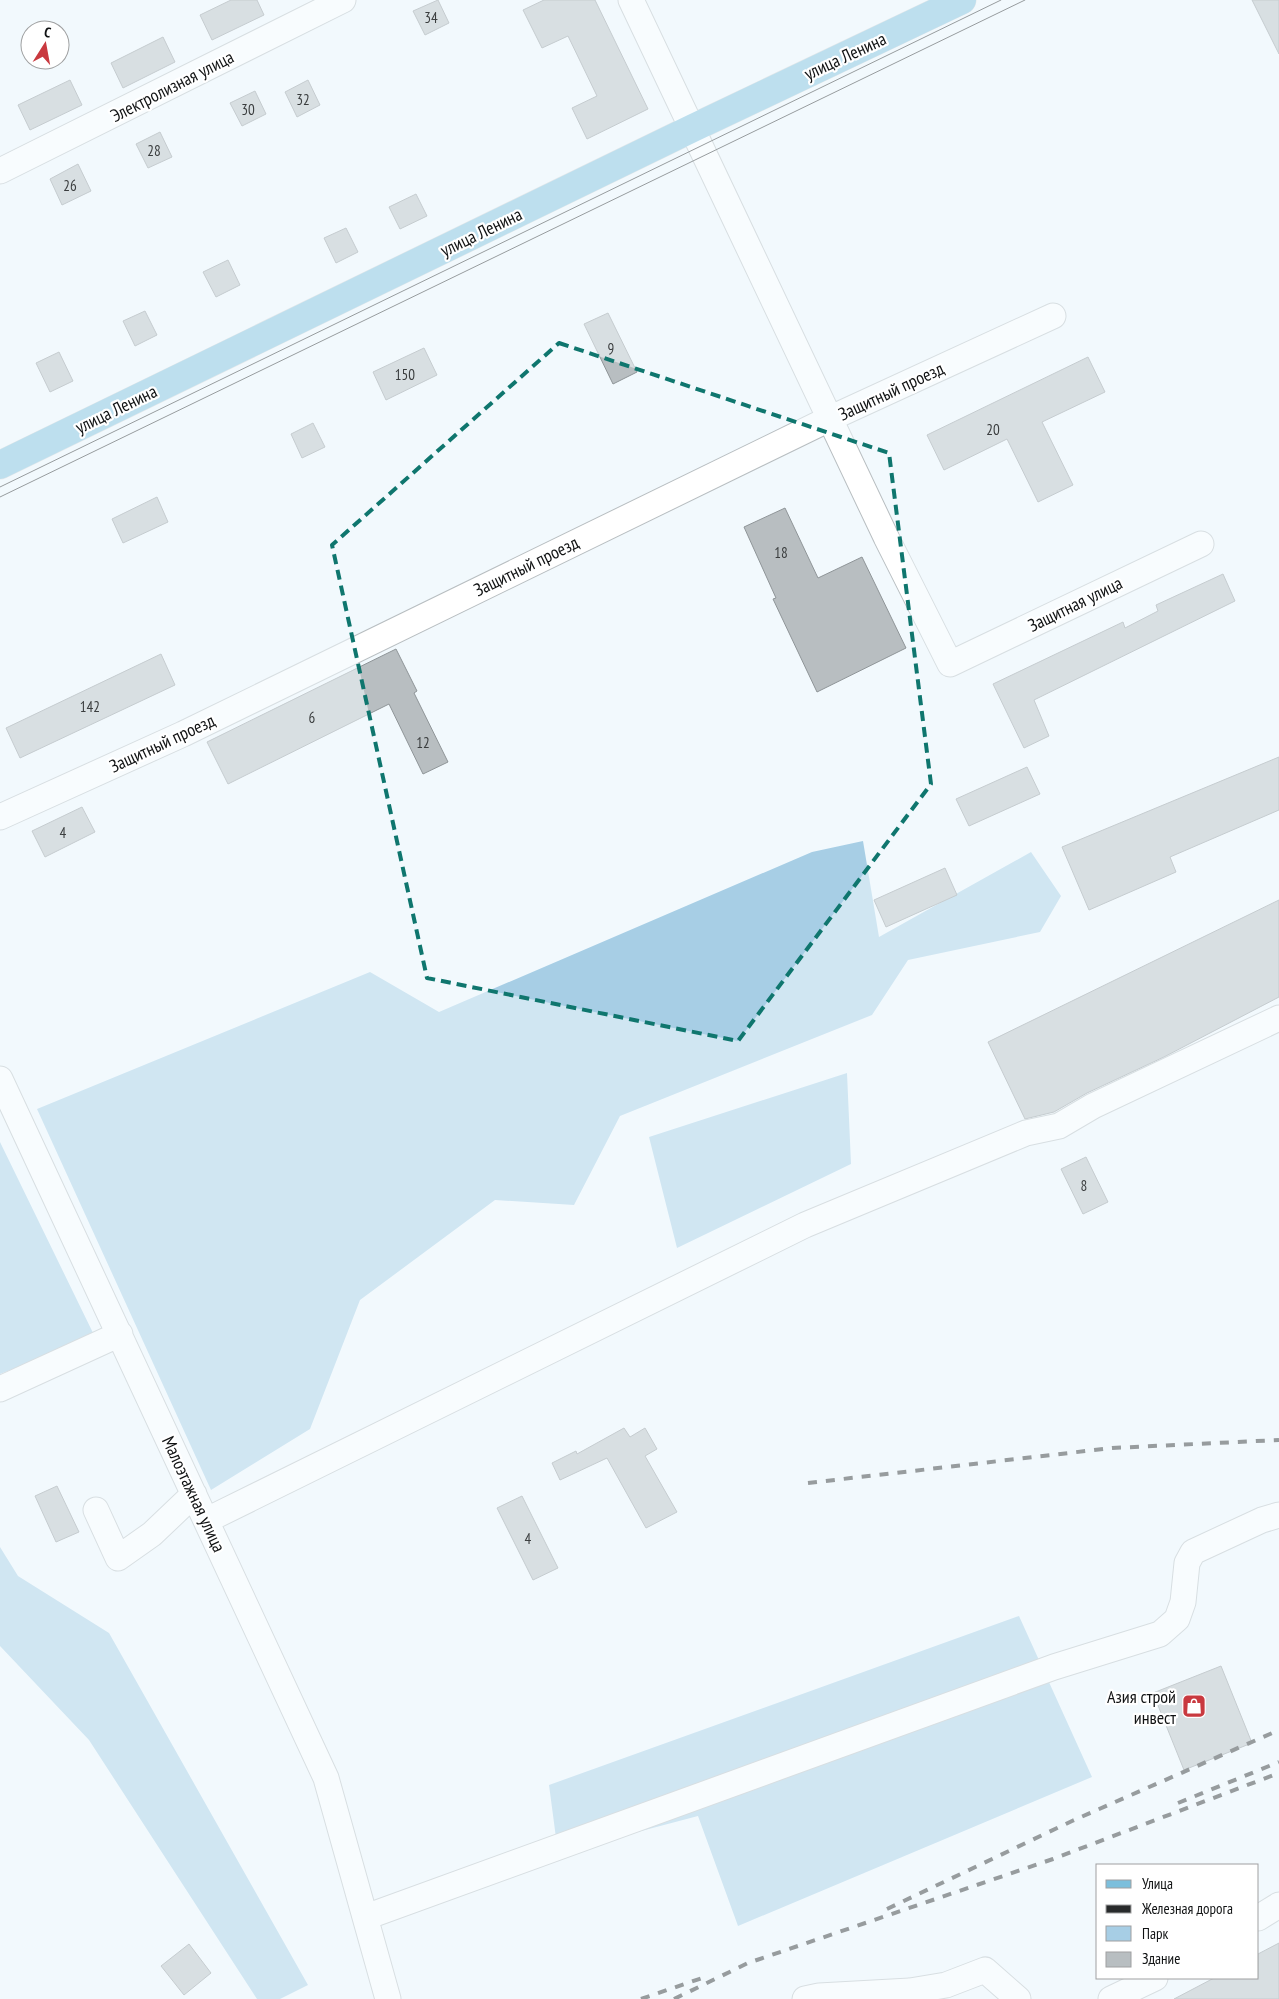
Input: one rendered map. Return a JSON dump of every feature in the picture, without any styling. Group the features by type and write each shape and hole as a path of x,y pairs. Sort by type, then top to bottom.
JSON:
{"main road":[{"name":"улица Ленина","path":"0,465 692,128 962,0"}],"street":[{"name":"Электролизная улица","path":"0,171 343,0"},
{"path":"632,0 829,419"},
{"name":"Защитный проезд","path":"0,817 192,729 829,419 1053,316"},
{"name":"Защитная улица","path":"829,419 950,664 1200,544"},
{"path":"207,1520 805,1225 1026,1133 1059,1126 1093,1106 1279,1018"},
{"name":"Малоэтажная улица","path":"0,1079 326,1778 388,1999"},
{"path":"0,1389 120,1334"},
{"path":"96,1510 118,1558 136,1546 194,1494"},
{"path":"366,1917 1054,1667 1160,1634 1177,1618 1183,1602 1187,1563 1193,1552 1262,1520 1279,1515"},
{"path":"1259,1917 1279,1905"},
{"path":"804,1999 819,1996 910,1991 946,1984 985,1970 1018,1999"},
{"path":"1111,1999 1153,1979"}],"highlighted area":[{"path":"559,343 889,453 931,784 738,1041 427,978 332,545"}],"green space":[{"path":"863,841 879,937 1031,852 1061,896 1040,932 908,960 872,1015 620,1116 574,1205 495,1200 360,1300 310,1429 211,1490 37,1109 370,972 439,1012 812,852"},
{"path":"847,1073 851,1164 677,1248 649,1137"},
{"path":"0,1142 95,1337 0,1374"},
{"path":"0,1547 18,1576 109,1633 308,1985 280,1999 257,1999 89,1740 0,1646"},
{"path":"1019,1616 1092,1777 738,1926 698,1816 558,1853 549,1785"}],"building":[{"path":"231,0 257,0 264,15 212,40 200,15"},
{"path":"438,0 449,23 425,35 413,11"},
{"path":"544,0 595,0 648,109 587,139 572,108 597,96 568,36 542,48 523,10"},
{"path":"1252,0 1279,0 1279,54"},
{"path":"163,37 175,62 123,88 111,63"},
{"path":"70,80 82,105 30,130 18,105"},
{"path":"308,80 320,105 297,117 285,92"},
{"path":"255,91 266,114 242,126 230,103"},
{"path":"160,132 172,157 148,168 136,144"},
{"path":"78,164 91,191 62,205 50,179"},
{"path":"416,194 427,216 400,229 389,207"},
{"path":"346,228 358,252 336,263 324,238"},
{"path":"228,260 240,285 216,297 203,272"},
{"path":"145,311 157,335 135,346 123,321"},
{"path":"608,313 637,372 613,384 584,324"},
{"path":"424,348 437,375 386,400 373,372"},
{"path":"59,352 73,381 50,392 36,363"},
{"path":"1088,357 1105,392 1042,422 1073,485 1038,502 1007,439 944,470 927,435"},
{"path":"313,423 325,447 302,458 291,434"},
{"path":"157,497 168,522 123,543 112,519"},
{"path":"785,508 818,578 862,557 906,648 817,692 773,599 776,598 744,527"},
{"path":"1223,574 1235,601 1034,700 1049,736 1024,748 993,684 1123,622 1125,628 1158,611 1156,605"},
{"path":"396,649 417,691 414,693 448,762 423,774 389,704 228,784 207,742"},
{"path":"161,654 175,685 20,758 6,728"},
{"path":"1279,757 1279,810 1170,857 1176,872 1089,910 1062,847"},
{"path":"1027,767 1040,794 969,826 956,799"},
{"path":"82,807 95,832 45,857 32,831"},
{"path":"945,868 957,895 886,927 874,900"},
{"path":"1279,900 1279,997 1164,1057 1087,1093 1054,1112 1025,1119 988,1042"},
{"path":"1086,1157 1108,1202 1083,1214 1061,1169"},
{"path":"624,1428 630,1437 645,1428 657,1449 645,1456 677,1512 646,1528 607,1458 560,1480 552,1463 576,1451 577,1454"},
{"path":"57,1486 79,1532 56,1542 35,1496"},
{"path":"522,1496 558,1568 533,1580 497,1508"},
{"path":"1221,1666 1252,1743 1184,1770 1153,1693"},
{"path":"1279,1943 1279,1999 1174,1999 1212,1979 1259,1979 1259,1953"},
{"path":"189,1944 211,1973 184,1995 161,1966"}],"tram line":[{"path":"0,487 1001,0"},
{"path":"0,497 1025,0"}],"railway":[{"path":"808,1483 1112,1448 1279,1440"},
{"path":"887,1909 1072,1821 1279,1730"},
{"path":"1178,1803 1279,1762"},
{"path":"674,1999 748,1963 1053,1859 1279,1773"},
{"path":"641,1999 705,1977"}],"place":[{"name":"Азия строй инвест","path":"1194,1706"}]}
